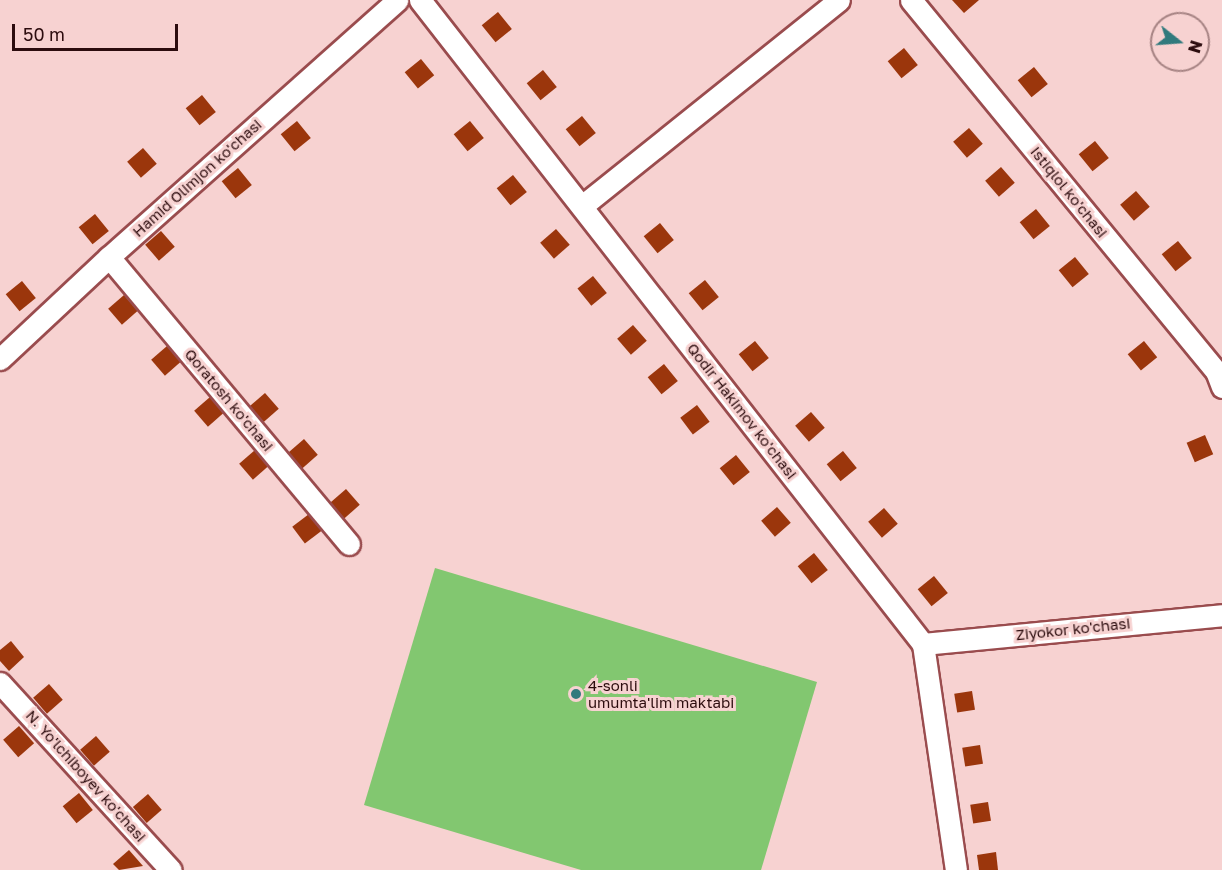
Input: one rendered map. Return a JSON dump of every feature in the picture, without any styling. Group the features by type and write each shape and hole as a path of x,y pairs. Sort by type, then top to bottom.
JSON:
{"street":[{"name":"Hamid Olimjon ko'chasi","path":"0,359 108,256 397,0"},
{"name":"Qodir Hakimov ko'chasi","path":"420,0 923,644 956,870"},
{"path":"582,206 839,0"},
{"name":"Istiqlol ko'chasi","path":"911,0 1216,371 1222,387"},
{"name":"Qoratosh ko'chasi","path":"108,256 349,544"},
{"name":"Ziyokor ko'chasi","path":"923,644 1222,615"},
{"name":"N. Yo'lchiboyev ko'chasi","path":"0,682 171,870"}],"green space":[{"path":"435,568 817,682 761,870 581,870 364,805"}],"building":[{"path":"952,0 979,0 964,13"},
{"path":"498,12 512,29 496,42 482,25"},
{"path":"904,48 918,65 902,78 888,61"},
{"path":"421,59 434,75 418,89 405,72"},
{"path":"1034,67 1048,84 1032,97 1018,80"},
{"path":"543,70 557,87 541,100 527,83"},
{"path":"202,95 216,112 200,125 186,108"},
{"path":"582,116 596,133 580,146 566,129"},
{"path":"297,121 311,138 295,151 281,134"},
{"path":"470,121 484,138 468,151 454,134"},
{"path":"969,128 983,144 967,158 953,142"},
{"path":"1095,141 1109,158 1093,171 1079,154"},
{"path":"143,148 157,164 141,178 127,162"},
{"path":"1001,167 1015,183 999,197 985,181"},
{"path":"238,168 252,185 236,198 222,181"},
{"path":"513,175 527,192 511,205 497,188"},
{"path":"1136,191 1150,207 1134,221 1120,205"},
{"path":"1036,209 1050,226 1034,239 1020,222"},
{"path":"95,214 109,231 93,244 79,227"},
{"path":"660,223 674,240 658,253 644,236"},
{"path":"556,229 570,245 554,259 540,243"},
{"path":"161,231 175,247 159,261 145,245"},
{"path":"1178,241 1192,258 1176,271 1162,254"},
{"path":"1075,257 1089,274 1073,287 1059,270"},
{"path":"593,276 607,293 591,306 577,289"},
{"path":"705,280 719,297 703,310 689,293"},
{"path":"22,281 36,298 20,311 6,294"},
{"path":"124,295 138,311 122,325 108,309"},
{"path":"633,325 647,341 631,355 617,339"},
{"path":"755,341 769,358 753,371 739,354"},
{"path":"1144,341 1157,357 1141,371 1128,354"},
{"path":"167,346 181,362 165,376 151,360"},
{"path":"664,364 678,381 662,394 648,377"},
{"path":"265,393 279,409 264,422 250,406"},
{"path":"210,397 224,413 208,427 194,411"},
{"path":"697,405 710,422 693,434 680,418"},
{"path":"811,412 825,428 809,442 795,426"},
{"path":"1205,435 1213,454 1195,462 1187,443"},
{"path":"304,439 318,455 302,469 288,453"},
{"path":"255,450 269,466 253,480 239,464"},
{"path":"843,451 857,468 841,481 827,464"},
{"path":"736,455 750,472 734,485 720,468"},
{"path":"346,489 360,505 344,519 330,503"},
{"path":"777,507 791,523 775,537 761,521"},
{"path":"884,508 898,524 882,538 868,522"},
{"path":"309,514 322,531 305,543 292,527"},
{"path":"814,553 828,570 812,583 798,566"},
{"path":"934,576 948,593 932,606 918,589"},
{"path":"11,641 24,657 9,671 0,661 0,650"},
{"path":"49,684 63,700 47,714 33,698"},
{"path":"972,691 975,710 957,713 954,694"},
{"path":"19,726 34,743 18,757 3,740"},
{"path":"96,736 110,752 94,766 80,750"},
{"path":"980,745 983,764 965,767 962,748"},
{"path":"79,793 93,810 77,823 63,806"},
{"path":"148,794 162,810 147,823 133,807"},
{"path":"988,802 991,821 973,824 970,805"},
{"path":"129,850 143,866 119,870 113,864"},
{"path":"996,852 998,870 979,870 977,855"}],"place":[{"name":"4-sonli umumta'lim maktabi","path":"576,694"}]}
